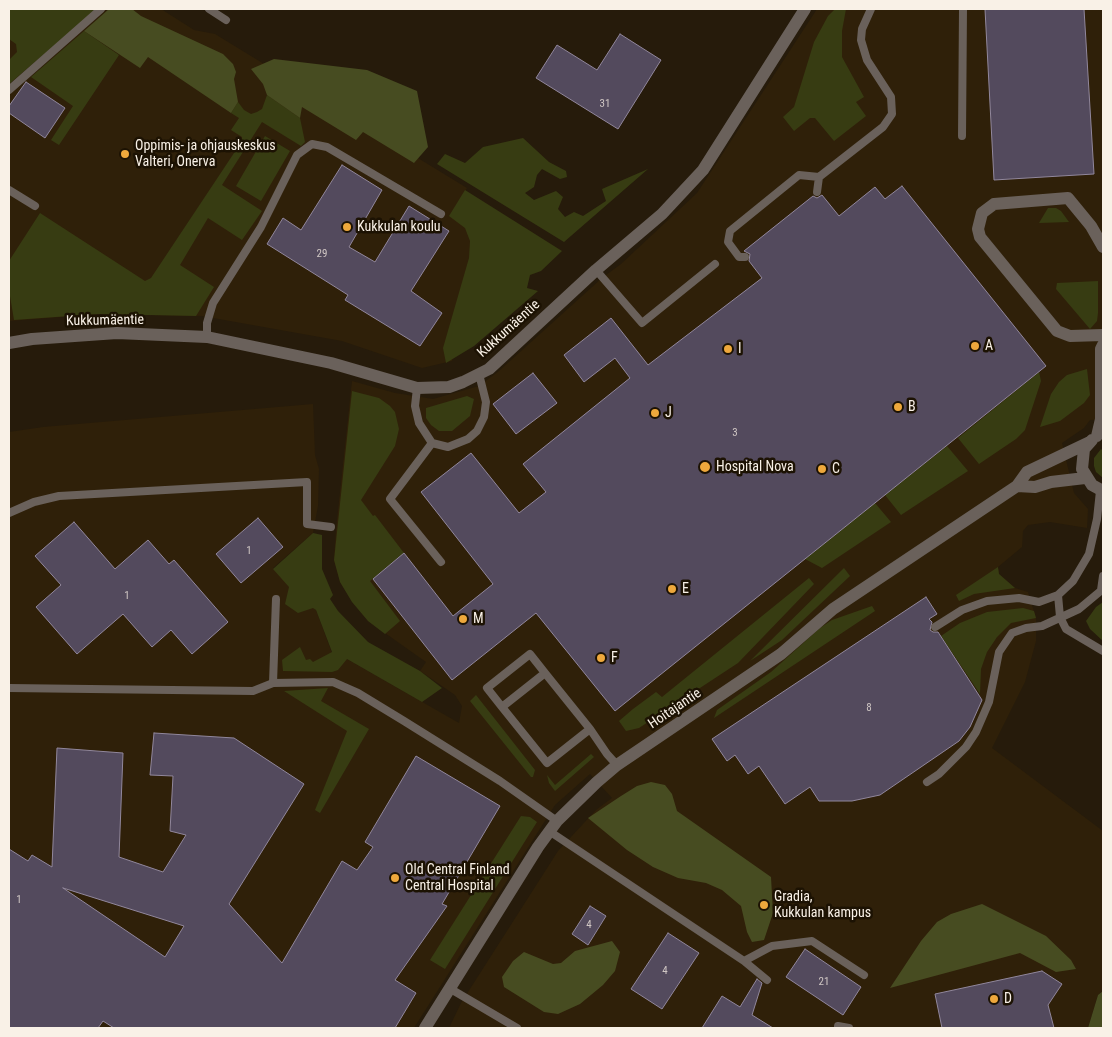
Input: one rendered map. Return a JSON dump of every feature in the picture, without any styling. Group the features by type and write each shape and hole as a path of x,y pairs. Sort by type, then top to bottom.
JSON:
{"street":[{"name":"Kukkumäentie","path":"9,343 32,339 116,333 207,337 331,363 417,388 449,388 489,369 596,270 662,214 703,170 806,9"},
{"path":"1103,247 1090,226 1068,198 994,204 982,213 978,229 980,237 1057,331 1070,336 1103,335"},
{"path":"1102,491 1085,478 1081,459 1097,437 1101,419 1101,349 1103,345"},
{"name":"Hoitajantie","path":"425,1028 553,826 617,765 781,654 833,609 1017,486 1027,472 1097,437"},
{"name":"Hoitajantie","path":"1017,486 1035,486 1085,478"}],"lane":[{"path":"9,90 101,9"},
{"path":"209,9 226,20"},
{"path":"817,192 819,178 883,127 892,114 891,96 867,60 861,40 862,30 871,9"},
{"path":"962,9 962,136"},
{"path":"207,337 207,323 213,303 261,227 297,155 312,144 327,147 441,214"},
{"path":"745,257 739,257 728,242 730,231 800,175 819,178"},
{"path":"9,190 36,206"},
{"path":"596,270 642,323 715,264"},
{"path":"417,388 415,406 419,423 432,443 448,447 468,439 477,431 484,418 486,402 479,374"},
{"path":"432,443 390,499 441,562"},
{"path":"9,513 34,502 59,496 307,482 307,524 331,526"},
{"path":"935,627 962,610 987,601 1020,598 1039,602 1058,595 1073,581 1089,554 1098,519 1102,491"},
{"path":"927,782 939,774 966,747 976,732 989,702 999,652 1012,633 1042,626 1079,609 1102,589 1103,576"},
{"path":"1058,595 1060,617 1066,629 1103,651"},
{"path":"273,684 276,600"},
{"path":"590,729 547,763 487,688 530,654 590,729 617,765"},
{"path":"502,707 545,673"},
{"path":"9,688 252,691 273,684 332,682 358,693 500,781 553,826 744,961 767,980"},
{"path":"744,961 772,946 812,941 864,975"},
{"path":"449,988 517,1028"},
{"path":"838,1026 848,1028"}],"shaded area":[{"path":"9,9 161,9 194,30 215,34 467,188 465,191 503,215 452,361 422,368 342,341 202,316 98,314 9,321"},
{"path":"817,9 1103,9 1103,419 1090,420 1084,428 1062,443 1074,493 1088,509 1087,528 1050,522 1028,525 1023,531 1022,547 998,567 999,574 1015,588 1028,592 1036,618 1036,641 1025,682 992,748 1103,831 1103,991 1098,995 1088,1028 449,1028 461,1003 558,851 596,810 612,798 590,774 555,805 414,1028 9,1028 9,432 43,427 313,404 315,455 319,469 318,506 313,533 273,568 316,610 332,653 347,659 459,723 462,706 455,695 420,671 426,662 368,621 340,582 334,560 352,381 395,393 433,399 479,386 499,371 602,278 621,264 697,193"}],"green space":[{"path":"9,9 97,9 9,84 9,60 17,52 16,44 9,39"},
{"path":"109,9 132,9 141,16 223,54 233,64 236,72 234,79 238,102 231,113 148,57 140,68 84,31"},
{"path":"835,9 846,9 842,31 842,57 864,97 856,102 866,116 834,141 815,118 810,118 794,131 783,117 794,107 814,42 828,16"},
{"path":"84,31 119,55 59,145 51,140 73,106 31,77"},
{"path":"274,59 367,70 417,91 428,147 414,163 363,132 356,140 302,107 300,118 267,95 263,84 251,69"},
{"path":"267,95 300,118 305,142 301,146 262,122 222,185 262,211 242,240 208,218 180,265 214,287 196,316 98,314 14,320 9,290 9,261 40,213 145,281 151,278 242,141 242,137 231,130 239,118 231,113 238,102 244,110 251,114 257,112 262,109"},
{"path":"265,136 290,151 261,201 236,186"},
{"path":"523,138 549,162 566,171 567,177 560,179 542,169 537,175 534,187 525,193 534,200 556,191 563,197 558,209 565,217 574,212 583,216 606,201 602,189 648,169 564,242 437,164 445,154 465,163 483,147"},
{"path":"465,190 562,251 541,271 530,275 527,288 538,291 474,346 446,363 443,348 469,258 470,241 465,228 449,216"},
{"path":"1048,208 1056,208 1061,211 1069,222 1039,223"},
{"path":"1098,281 1097,321 1090,329 1056,289 1057,283"},
{"path":"1087,369 1090,395 1084,403 1060,421 1040,427 1051,394 1059,382 1067,375"},
{"path":"1039,372 1041,381 1025,430 1016,439 979,464 958,438"},
{"path":"352,391 379,398 390,406 395,412 399,429 395,446 361,500 404,553 370,581 400,621 385,634 368,621 352,602 340,582 334,560"},
{"path":"467,396 474,399 470,416 452,431 439,431 426,418 426,408"},
{"path":"947,446 968,471 901,515 885,495"},
{"path":"1101,449 1103,451 1103,478 1096,472 1094,466 1094,458"},
{"path":"875,503 891,522 822,568 805,559"},
{"path":"313,533 322,535 322,569 333,595 330,599 338,611 368,642 420,671 442,688 422,702 347,659 338,670 332,672 283,671 282,660 300,647 306,660 310,659 313,662 332,652 316,610 313,608 298,613 285,604 289,587 273,569"},
{"path":"998,567 999,574 1015,588 974,594 959,601 956,595"},
{"path":"844,568 850,576 782,640 750,661"},
{"path":"809,578 814,584 738,663 639,728 626,731 619,721 633,709 656,692 662,697"},
{"path":"1103,602 1103,641 1090,629 1086,621 1096,607"},
{"path":"872,606 875,611 714,718 717,710 771,672 820,628 832,620"},
{"path":"1023,608 1034,611 1036,618 1011,623 997,637 987,652 981,669 980,694 941,636 960,623 987,612"},
{"path":"328,688 321,701 369,729 320,813 315,810 347,731 284,691"},
{"path":"476,695 535,770 533,777 531,777 470,701"},
{"path":"591,754 594,757 555,791 549,783 547,775 555,785"},
{"path":"651,782 665,785 672,794 677,811 771,877 773,913 764,940 752,942 747,932 741,906 722,890 706,883 678,878 653,867 627,850 588,818 637,786"},
{"path":"521,816 530,817 537,822 445,969 430,960"},
{"path":"982,904 1046,936 1071,960 1076,969 1056,972 1020,953 890,988 921,941 937,922 951,914"},
{"path":"612,941 620,952 615,971 603,985 580,1004 558,1014 544,1012 504,987 502,977 513,961 524,952 553,964 561,963 575,951"},
{"path":"1103,991 1103,1028 1088,1028 1098,995"}],"building":[{"path":"985,9 1084,9 1094,174 994,180"},
{"path":"620,34 661,60 618,129 536,78 557,45 597,70"},
{"path":"26,82 65,108 45,138 9,113 9,106"},
{"path":"342,165 382,190 349,247 375,262 409,206 449,231 411,291 442,313 420,346 345,300 348,295 267,244 283,218 301,230"},
{"path":"902,186 1046,366 615,711 536,613 452,680 373,579 404,553 453,616 493,584 421,492 471,453 519,513 546,492 523,464 630,378 615,358 584,382 564,355 611,318 648,365 762,278 749,261 750,254 744,251 813,196 817,198 822,195 839,216 875,187 885,199"},
{"path":"533,373 557,403 516,434 493,404"},
{"path":"258,518 283,547 241,583 216,554"},
{"path":"74,522 115,569 148,540 169,564 174,560 228,622 192,654 171,630 152,647 123,614 77,654 36,607 61,585 35,556"},
{"path":"926,597 937,614 929,619 932,622 930,630 938,632 982,700 970,727 959,741 880,795 852,801 819,801 810,787 785,804 759,766 748,774 735,755 727,761 712,739"},
{"name":"Old Central Finland Central Hospital","path":"154,733 234,738 304,784 229,904 282,963 342,861 357,870 373,847 365,842 416,756 500,806 442,904 447,906 395,980 416,993 395,1028 114,1028 103,1021 98,1028 9,1028 9,849 28,861 32,855 52,867 57,748 123,753 119,857 163,872 186,835 170,831 173,776 150,775","holes":["63,888 184,926 165,957"]},
{"path":"590,906 606,916 588,945 572,934"},
{"path":"668,933 699,953 662,1009 631,989"},
{"path":"805,949 861,987 843,1015 786,977"},
{"name":"D","path":"1042,971 1062,984 1048,1005 1054,1028 942,1028 935,994"},
{"path":"757,979 762,983 752,1015 773,1028 702,1028 722,996 740,1007"}],"place":[{"name":"Oppimis- ja ohjauskeskus Valteri, Onerva","path":"125,154"},
{"name":"Kukkulan koulu","path":"347,227"},
{"name":"A","path":"975,346"},
{"name":"I","path":"728,349"},
{"name":"B","path":"898,407"},
{"name":"J","path":"655,413"},
{"name":"Hospital Nova","path":"705,467"},
{"name":"C","path":"822,469"},
{"name":"E","path":"672,589"},
{"name":"M","path":"463,619"},
{"name":"F","path":"601,658"},
{"name":"Old Central Finland Central Hospital","path":"395,878"},
{"name":"Gradia, Kukkulan kampus","path":"764,905"},
{"name":"D","path":"994,999"}]}
